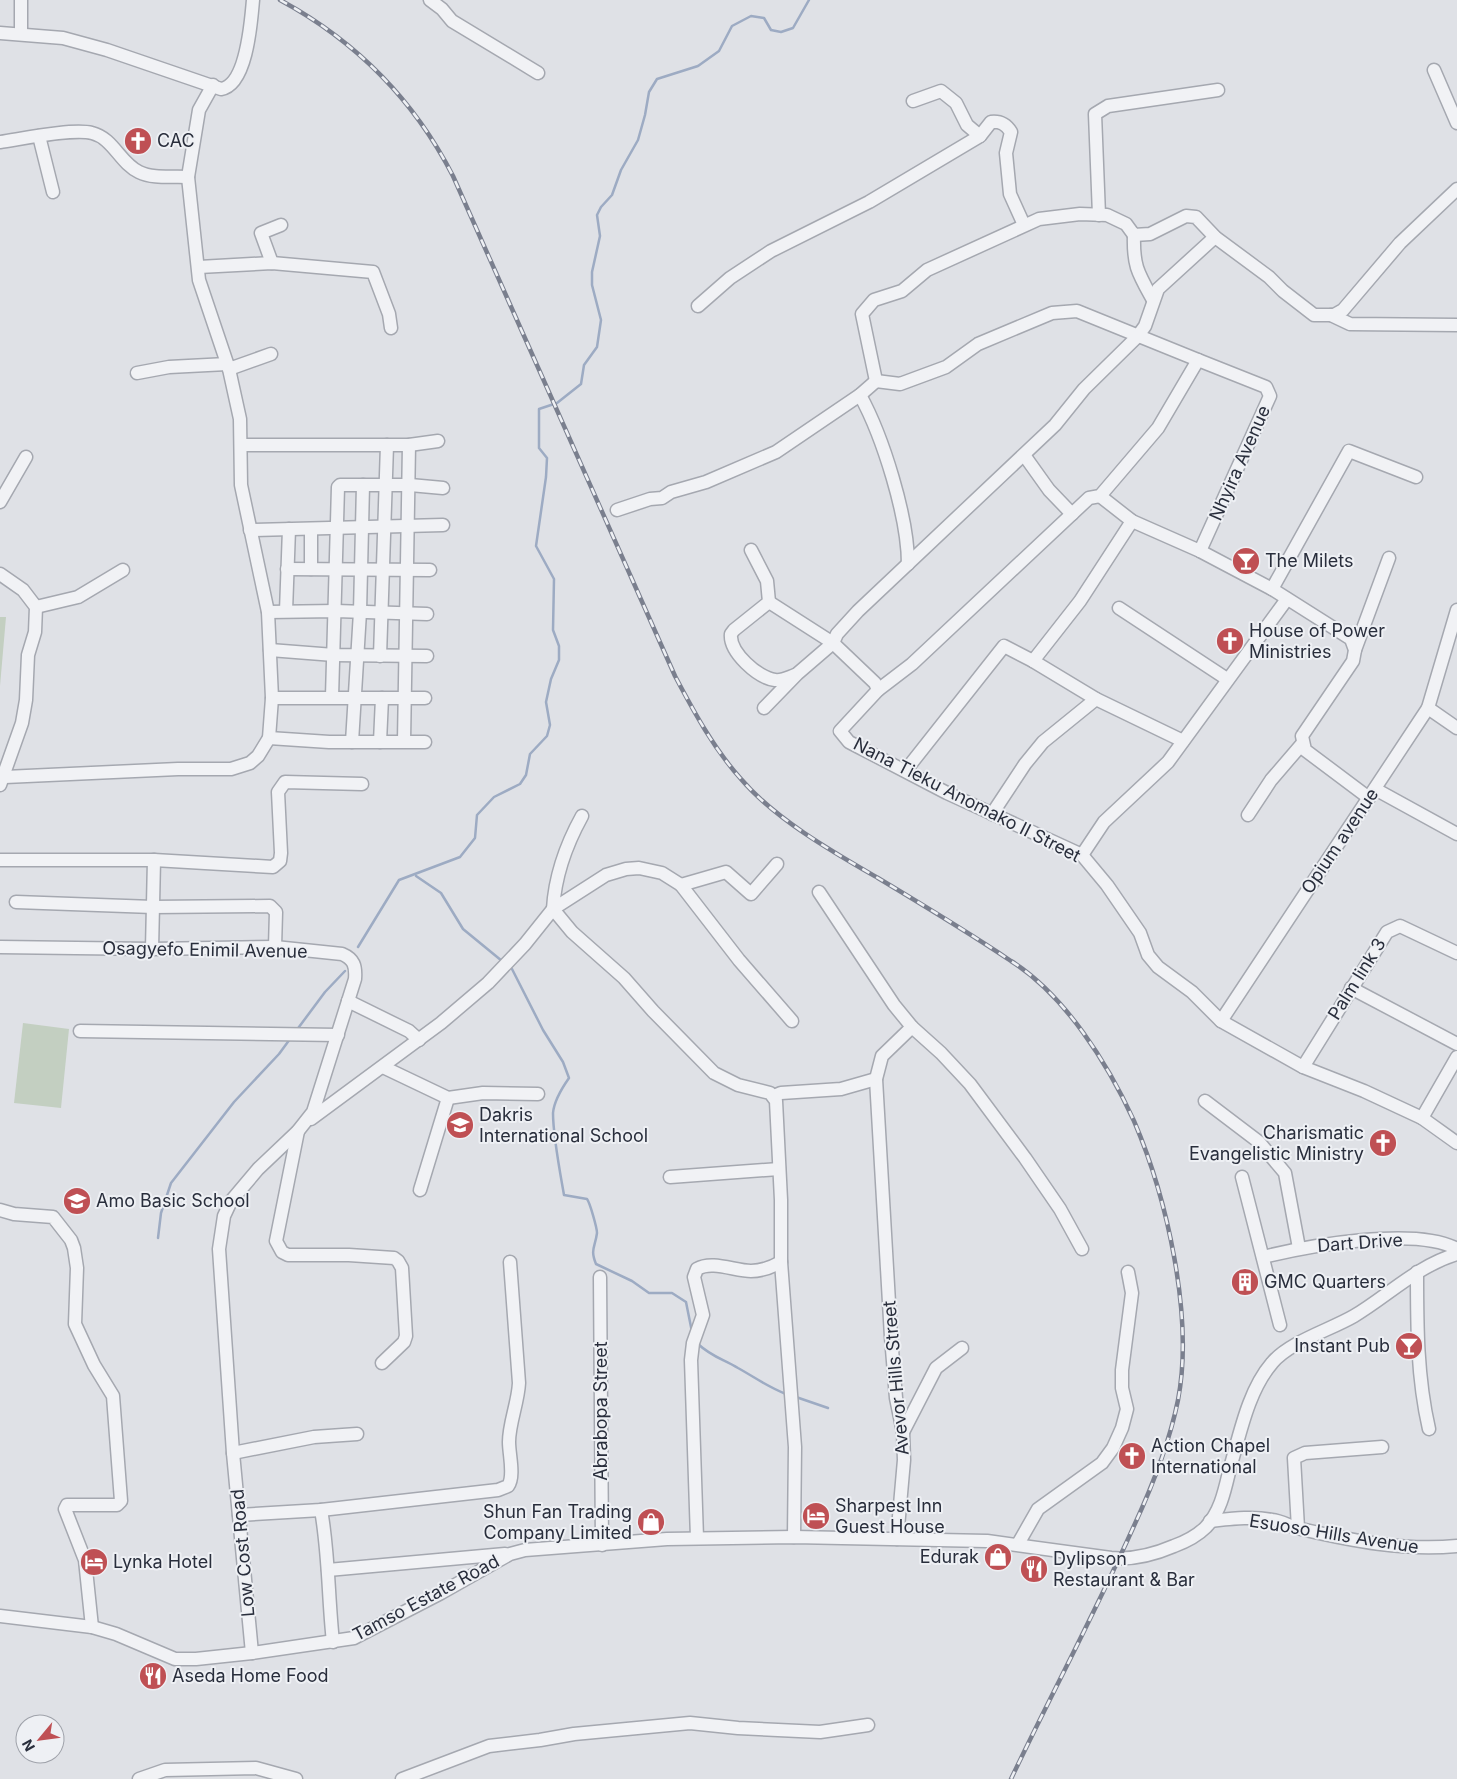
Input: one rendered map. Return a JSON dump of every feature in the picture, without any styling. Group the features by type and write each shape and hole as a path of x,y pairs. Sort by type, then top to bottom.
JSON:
{"street":[{"path":"21,0 22,33"},
{"path":"0,33 22,33 63,38 98,47 221,89 228,88 234,83 250,39 253,0"},
{"path":"430,0 442,9 452,21 538,73"},
{"path":"1434,70 1457,123"},
{"path":"0,574 23,590 36,607 34,632 28,655 26,700 22,723 5,758 2,781 178,769 231,769 250,763 258,756 269,738 272,698 268,612 241,485 240,418 228,366 204,299 188,176 199,110 213,85"},
{"path":"1099,215 1095,114 1108,106 1218,90"},
{"path":"913,101 935,92 946,93 956,103 967,125 980,136"},
{"path":"698,306 730,278 771,252 869,202 980,136 991,122 997,121 1004,124 1011,132 1006,153 1010,194 1024,225"},
{"path":"0,142 40,136 92,133 104,139 124,162 137,172 148,176 188,176"},
{"path":"40,136 53,192"},
{"path":"1134,235 1150,234 1182,217 1190,215 1196,217 1215,237 1269,277 1283,291 1314,315 1331,315 1343,310 1400,243 1457,189"},
{"path":"617,510 650,499 662,498 671,492 706,482 776,452 860,395 876,381 862,314 874,300 902,291 927,270 1039,219 1080,214 1118,219 1131,229 1134,235 1133,257 1136,269 1153,300"},
{"path":"272,263 261,233 281,225"},
{"path":"764,708 797,674 833,644 837,634 847,622 1055,425 1084,389 1137,337 1145,326 1153,300 1164,282 1215,237"},
{"path":"199,267 272,263 373,272 389,314 391,328"},
{"name":"Nhyira Avenue","path":"876,381 900,384 946,367 978,344 1052,313 1077,311 1137,337 1266,387 1270,396 1200,551"},
{"path":"1331,315 1350,324 1457,325"},
{"path":"137,373 169,367 228,366 271,354"},
{"path":"769,602 833,644 875,683 878,690 912,664 1089,498 1100,496 1158,428 1198,360"},
{"path":"860,395 869,412 890,474 906,539 908,564"},
{"path":"241,445 409,445 438,442"},
{"path":"380,656 386,527 387,445"},
{"path":"404,741 410,485 409,445"},
{"path":"1272,589 1349,451 1416,477"},
{"path":"1024,455 1049,490 1072,514"},
{"path":"0,502 26,457"},
{"path":"332,697 336,611 336,528 339,485 410,485 443,488"},
{"path":"352,742 360,612 363,486"},
{"path":"1100,496 1132,520 1200,551 1272,589 1351,639 1355,650"},
{"path":"1033,661 1080,601 1132,520"},
{"path":"250,530 442,525"},
{"path":"286,611 289,529"},
{"path":"311,529 311,569"},
{"path":"751,550 767,582 769,602"},
{"path":"1389,558 1355,650 1353,661 1302,736 1302,744 1305,750 1372,793 1457,834"},
{"path":"288,569 430,570"},
{"path":"36,607 78,598 123,570"},
{"path":"1082,855 1104,822 1168,762 1287,599"},
{"path":"769,602 730,634 731,643 750,665 770,679 782,680 797,674"},
{"path":"1119,608 1227,679"},
{"name":"Opium avenue","path":"1222,1021 1428,708 1457,610"},
{"path":"268,612 336,611 427,614"},
{"path":"906,770 1001,647 1007,646 1096,699 1183,741"},
{"path":"270,650 334,655 426,656"},
{"path":"1443,654 1457,650"},
{"name":"Nana Tieku Anomako II Street","path":"878,690 840,731 849,742 992,814 1082,855 1107,884 1140,932 1148,955 1158,967 1192,992 1222,1021 1303,1067 1364,1091 1422,1118 1457,1143"},
{"path":"272,698 425,698"},
{"path":"380,742 382,698"},
{"path":"992,814 1025,764 1043,742 1096,699"},
{"path":"1428,708 1457,728"},
{"path":"269,738 352,742 425,742"},
{"path":"1248,815 1271,780 1302,744"},
{"path":"0,860 154,860 273,867 280,861 281,853 278,792 280,786 285,782 362,784"},
{"path":"582,816 573,833 560,867 556,881 553,909 572,932 624,978 653,1011 714,1073 738,1085 766,1091 774,1096"},
{"path":"152,949 154,860"},
{"path":"681,885 726,872 751,894 777,864"},
{"path":"382,1363 404,1342 406,1336 402,1268 398,1261 394,1258 349,1255 288,1256 282,1252 276,1241 301,1127 419,1040 488,983 525,944 553,909 606,875 639,868 662,873 681,885 739,960 792,1021"},
{"path":"819,892 894,1005 912,1028 941,1053 970,1084 1048,1191 1082,1249"},
{"path":"16,902 153,907 270,906 276,912 275,947"},
{"name":"Palm link 3","path":"1303,1067 1387,932 1400,926 1457,953"},
{"name":"Osagyefo Enimil Avenue","path":"0,947 152,949 275,947 342,954 350,957 356,968 317,1103 301,1127 258,1169 231,1201 224,1216 220,1232 219,1249 234,1453"},
{"path":"1351,988 1457,1044"},
{"path":"348,1001 409,1031 419,1040"},
{"name":"Avevor Hills Street","path":"897,1539 904,1460 903,1432 896,1398 876,1079 882,1056 912,1028"},
{"path":"80,1031 338,1034"},
{"path":"1422,1118 1457,1057"},
{"path":"383,1067 448,1098 483,1093 538,1094"},
{"path":"774,1096 781,1093 841,1088 876,1079"},
{"path":"774,1096 779,1169 781,1262 795,1447 794,1537"},
{"path":"420,1190 448,1098"},
{"path":"1205,1101 1259,1142 1285,1173 1300,1248"},
{"path":"670,1177 779,1169"},
{"path":"1242,1177 1280,1324"},
{"path":"0,1210 14,1214 53,1217 71,1240 77,1268 75,1324 89,1356 114,1400 121,1501 117,1505 67,1505 64,1509 85,1560 92,1627"},
{"name":"Dart Drive","path":"1263,1257 1300,1248 1333,1243 1429,1239 1457,1249"},
{"name":"Tamso Estate Road","path":"0,1616 92,1627 116,1634 175,1658 196,1659 354,1638 510,1554 696,1538 794,1537 988,1541 1097,1557 1131,1559 1156,1553 1181,1543 1205,1528 1210,1521 1222,1499 1245,1417 1256,1390 1272,1362 1289,1350 1354,1316 1417,1272 1457,1254"},
{"path":"239,1516 321,1510 498,1490 510,1483 509,1439 518,1402 519,1383 510,1262"},
{"path":"696,1538 691,1360 693,1343 704,1315 695,1284 697,1269 706,1266 752,1271 771,1267 781,1262"},
{"path":"1018,1544 1038,1509 1102,1463 1113,1448 1122,1428 1127,1409 1122,1388 1122,1370 1132,1293 1128,1272"},
{"path":"1417,1272 1418,1352 1423,1402 1429,1429"},
{"name":"Abrabopa Street","path":"600,1277 602,1545"},
{"path":"903,1432 936,1368 950,1355 962,1348"},
{"path":"234,1453 314,1437 356,1434"},
{"path":"1298,1528 1294,1458 1305,1453 1382,1447"},
{"name":"Low Cost Road","path":"234,1453 252,1653"},
{"path":"321,1510 328,1548 333,1642"},
{"name":"Esuoso Hills Avenue","path":"1210,1521 1240,1518 1272,1520 1298,1528 1376,1544 1424,1549 1457,1546"},
{"path":"328,1570 510,1554"},
{"path":"402,1779 489,1746 574,1734 690,1723 738,1728 820,1732 868,1725"},
{"path":"139,1779 165,1770 256,1768 296,1779"}],"green space":[{"path":"0,617 6,617 0,686"},
{"path":"23,1023 69,1029 61,1108 14,1103"}],"waterway":[{"path":"358,947 399,880 460,857 475,838 477,815 494,797 520,784 526,775 530,754 547,736 550,725 546,702 551,679 559,660 559,646 553,630 554,579 536,546 547,458 539,448 539,409 557,403 581,384 584,365 597,347 601,320 592,285 592,272 600,236 597,215 601,207 612,195 621,170 638,140 649,92 657,79 698,66 719,51 732,26 751,16 764,18 771,30 781,32 793,28 809,0"},
{"path":"416,876 441,893 463,929 502,961"},
{"path":"512,969 543,1030 563,1062 569,1078 559,1095 553,1113 557,1154 564,1195 587,1199 590,1205 597,1233 593,1252 596,1264 632,1281 649,1293 672,1293 686,1302 692,1332"},
{"path":"296,1031 325,992 345,971"},
{"path":"158,1238 161,1213 171,1183 234,1102 279,1054 290,1039"},
{"path":"698,1344 713,1355 786,1394"},
{"path":"796,1397 828,1408"}],"railway":[{"path":"280,0 308,16 358,54 401,98 437,148 453,176 675,676 705,730 731,767 770,808 805,834 962,929 1031,975 1049,992 1083,1032 1098,1054 1134,1121 1157,1185 1167,1221 1180,1296 1183,1332 1182,1367 1178,1400 1165,1449 1140,1513 1104,1591 1011,1779"}],"place":[{"name":"CAC","path":"138,141"},
{"name":"The Milets","path":"1246,561"},
{"name":"House of Power Ministries","path":"1230,641"},
{"name":"Dakris International School","path":"460,1125"},
{"name":"Charismatic Evangelistic Ministry","path":"1383,1143"},
{"name":"Amo Basic School","path":"77,1201"},
{"name":"GMC Quarters","path":"1245,1282"},
{"name":"Instant Pub","path":"1409,1346"},
{"name":"Action Chapel International","path":"1132,1456"},
{"name":"Sharpest Inn Guest House","path":"816,1516"},
{"name":"Shun Fan Trading Company Limited","path":"651,1522"},
{"name":"Edurak","path":"998,1557"},
{"name":"Lynka Hotel","path":"94,1562"},
{"name":"Dylipson Restaurant & Bar","path":"1034,1569"},
{"name":"Aseda Home Food","path":"153,1676"}]}
